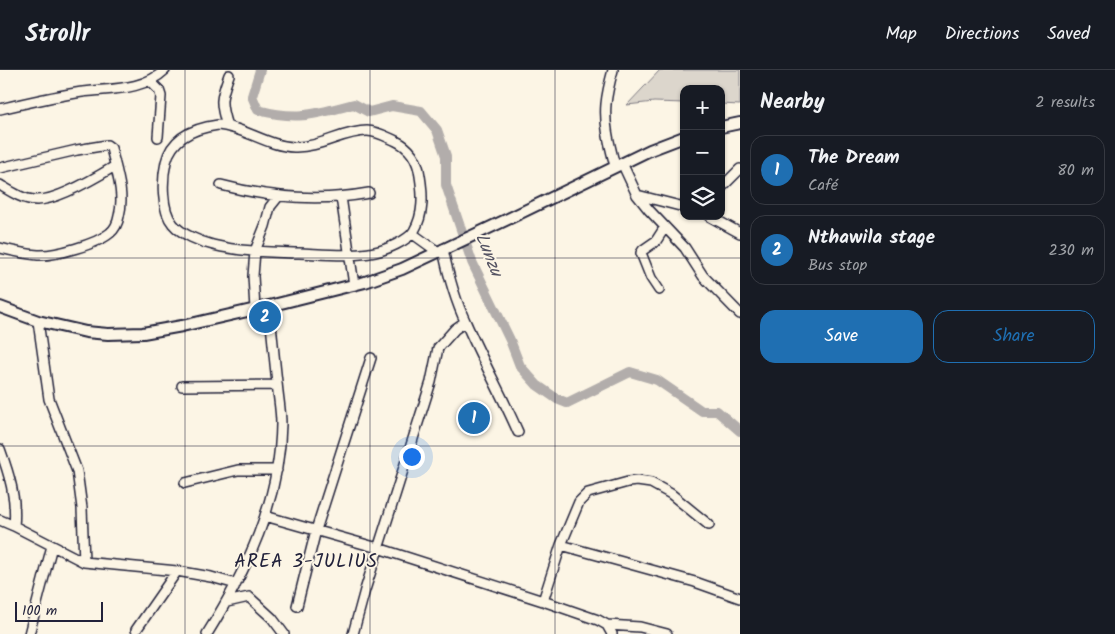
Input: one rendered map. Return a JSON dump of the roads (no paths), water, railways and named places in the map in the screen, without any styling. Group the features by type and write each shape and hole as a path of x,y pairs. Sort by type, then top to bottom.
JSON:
{"main road":[{"path":"725,126 740,123"},
{"path":"0,306 38,321 86,332 108,334 143,333 269,306 354,285 402,268 662,144 680,138"}],"street":[{"path":"0,109 77,92 131,87 150,81 165,70"},
{"path":"613,70 607,95 606,115 609,143 618,165 637,195 685,248 703,276 740,314"},
{"path":"227,126 221,107 221,96 229,74"},
{"path":"150,81 159,90 161,96 158,138"},
{"path":"218,125 227,126 275,143 293,147 312,145 352,133 368,131 385,135 404,145 414,156 419,167 422,210 413,234 387,248 374,252 350,254 255,251 210,245 188,235 174,225 169,218 166,208 164,182 166,163 170,151 183,137 195,130 218,125"},
{"path":"0,168 107,145 111,148 120,183 121,204 117,223 110,233 85,246 52,254 39,255 0,248"},
{"path":"0,185 29,200 37,201 62,193 115,166"},
{"path":"725,184 740,169"},
{"path":"221,185 256,194 278,197 341,197 369,193"},
{"path":"637,195 680,206"},
{"path":"255,309 253,276 255,251 270,207 278,197"},
{"path":"341,197 354,285"},
{"path":"716,220 740,233"},
{"path":"659,290 651,278 641,253 656,241 665,227"},
{"path":"413,234 440,250 465,322 502,395 518,432"},
{"path":"207,634 227,602 248,562 265,516 277,470 281,414 269,306"},
{"path":"38,321 49,399 77,471 82,508 84,562"},
{"path":"353,634 430,382 438,348 455,329 465,322"},
{"path":"297,606 316,530 371,358"},
{"path":"182,386 277,385"},
{"path":"0,448 10,475 14,496 16,510 14,526"},
{"path":"185,483 238,470 277,470"},
{"path":"543,601 561,545 579,502 584,496 594,490 628,482 645,482 661,487 710,525"},
{"path":"265,516 378,548 543,601 598,620 607,626 612,634"},
{"path":"1,524 14,526 84,562 177,571 236,584"},
{"path":"561,545 687,580 740,598"},
{"path":"29,634 52,546"},
{"path":"136,630 177,571"},
{"path":"227,602 249,597 272,618 284,634"},
{"path":"607,626 640,627 667,634"}],"waterway":[{"name":"Lunzu","path":"260,70 252,96 258,110 296,116 354,104 369,112 392,106 421,111 437,130 446,156 446,185 472,262 510,340 520,366 537,385 557,399 567,403 630,372 657,380 702,411 717,411 740,431"}],"place":[{"name":"Nthawila stage","path":"265,317"},
{"name":"The Dream","path":"474,418"}],"district":[{"name":"AREA 3-JULIUS","path":"306,562"}]}
